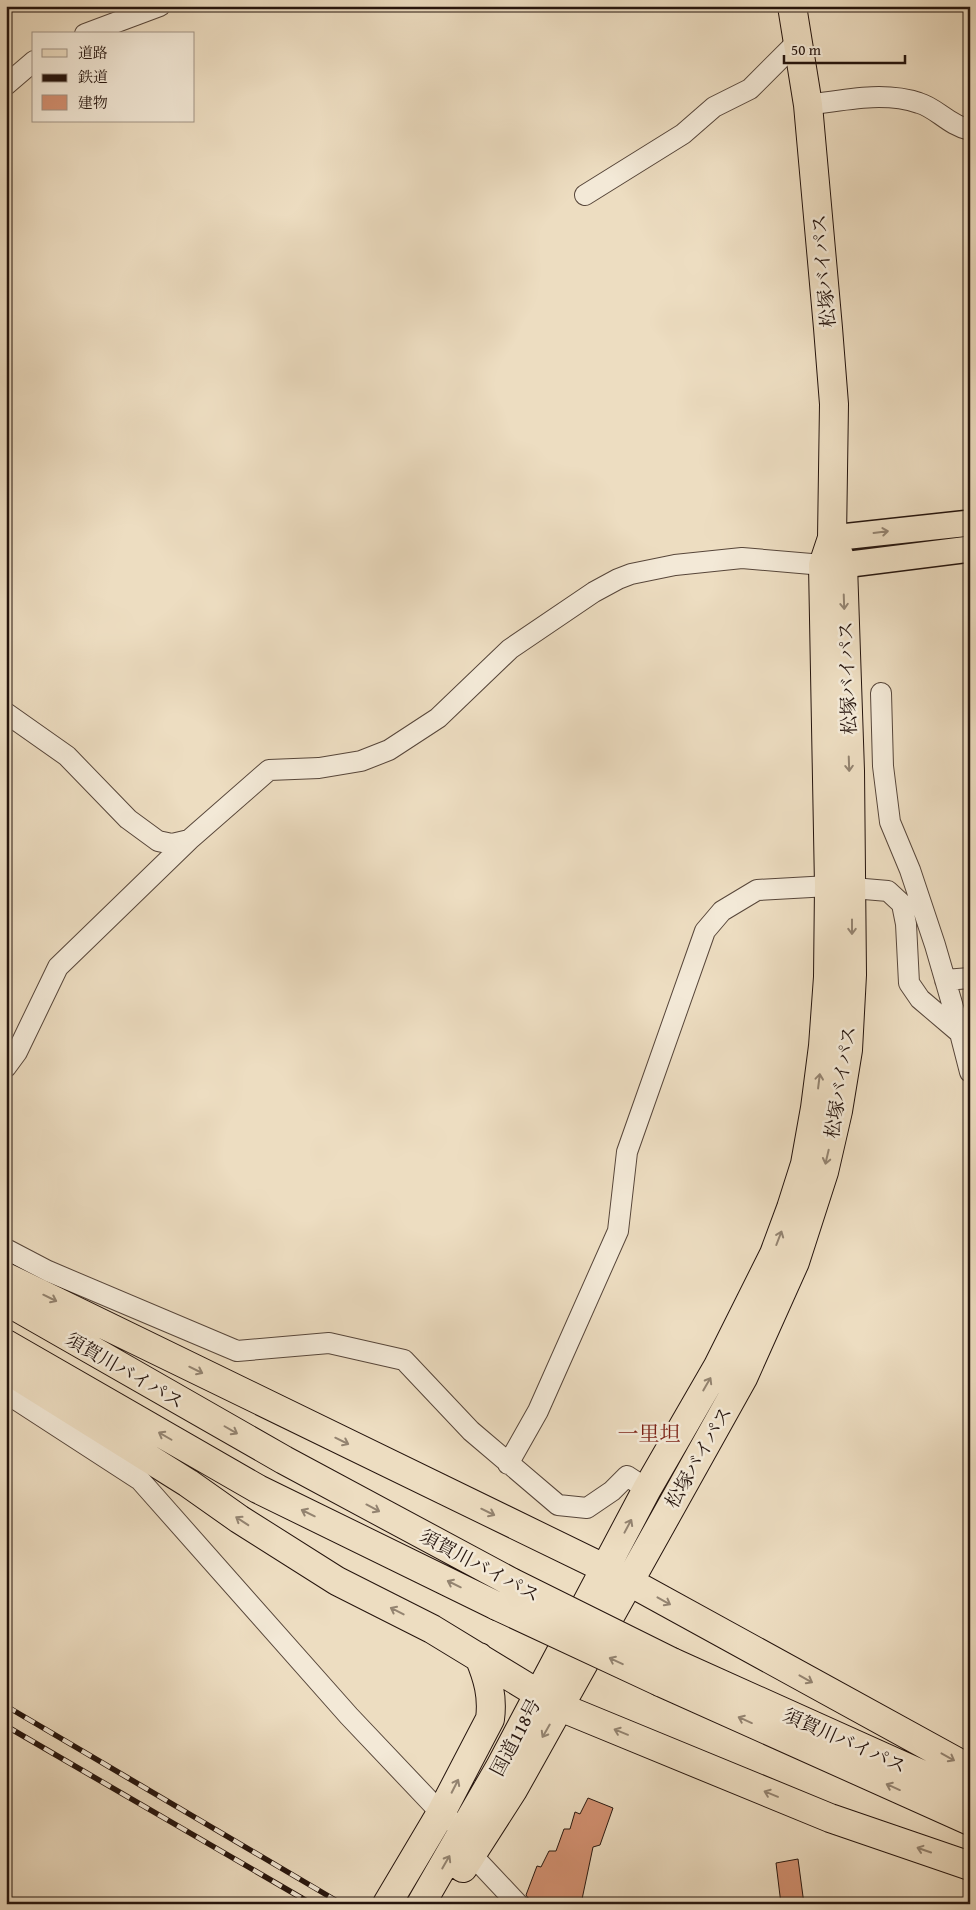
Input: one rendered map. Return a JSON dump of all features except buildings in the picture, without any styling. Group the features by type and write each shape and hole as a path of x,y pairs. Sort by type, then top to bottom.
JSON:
{"highway":[{"name":"松塚バイパス","path":"617,1575 743,1378 795,1262 824,1172 838,1110 848,1050 852,975 840,887 832,538 834,404 808,105 792,6"},
{"name":"松塚バイパス","path":"617,1575 648,1489 718,1366 774,1254 791,1208 805,1164 816,1108 828,977 840,887"},
{"path":"6,1277 617,1575 970,1769"},
{"name":"須賀川バイパス","path":"6,1301 284,1460 511,1582 666,1672 970,1821"},
{"name":"須賀川バイパス","path":"6,1344 258,1489 497,1606 666,1672 970,1796"},
{"path":"6,1369 44,1406 188,1483 239,1519 337,1581 432,1629 549,1700 830,1818 970,1866"},
{"name":"国道118号","path":"421,1904 467,1842 513,1790 549,1700 617,1575"},
{"path":"387,1904 441,1813 490,1719 492,1706 490,1687 479,1657"},
{"name":"国道118号","path":"442,1904 467,1842"}],"main road":[{"path":"832,538 970,522"},
{"path":"833,565 970,549"}],"street":[{"path":"90,32 160,6"},
{"path":"585,196 683,134 714,107 750,89 798,41"},
{"path":"6,85 32,63"},
{"path":"808,105 867,97 889,97 921,103 958,127 970,130"},
{"path":"6,1067 17,1052 58,968 189,840 269,770 319,768 361,761 390,750 438,718 510,649 594,592 631,574 675,565 742,558 833,565"},
{"path":"881,693 883,766 890,822 910,870 945,980 970,1072"},
{"path":"6,713 67,756 128,819 158,841 172,844 189,840"},
{"path":"508,1464 538,1411 618,1231 627,1152 704,931 722,911 757,890 840,887 888,890 902,904 906,924 909,984 920,999 960,1032"},
{"path":"945,980 970,978"},
{"path":"6,1249 48,1271 237,1351 329,1343 404,1360 471,1431 558,1505 588,1508 612,1491 627,1476 648,1489"},
{"path":"6,1393 44,1406 140,1480 349,1716 467,1842 518,1904"}],"railway":[{"path":"6,1706 342,1904"},
{"path":"6,1726 312,1904"}],"district":[{"name":"一里坦","path":"649,1433"}]}
